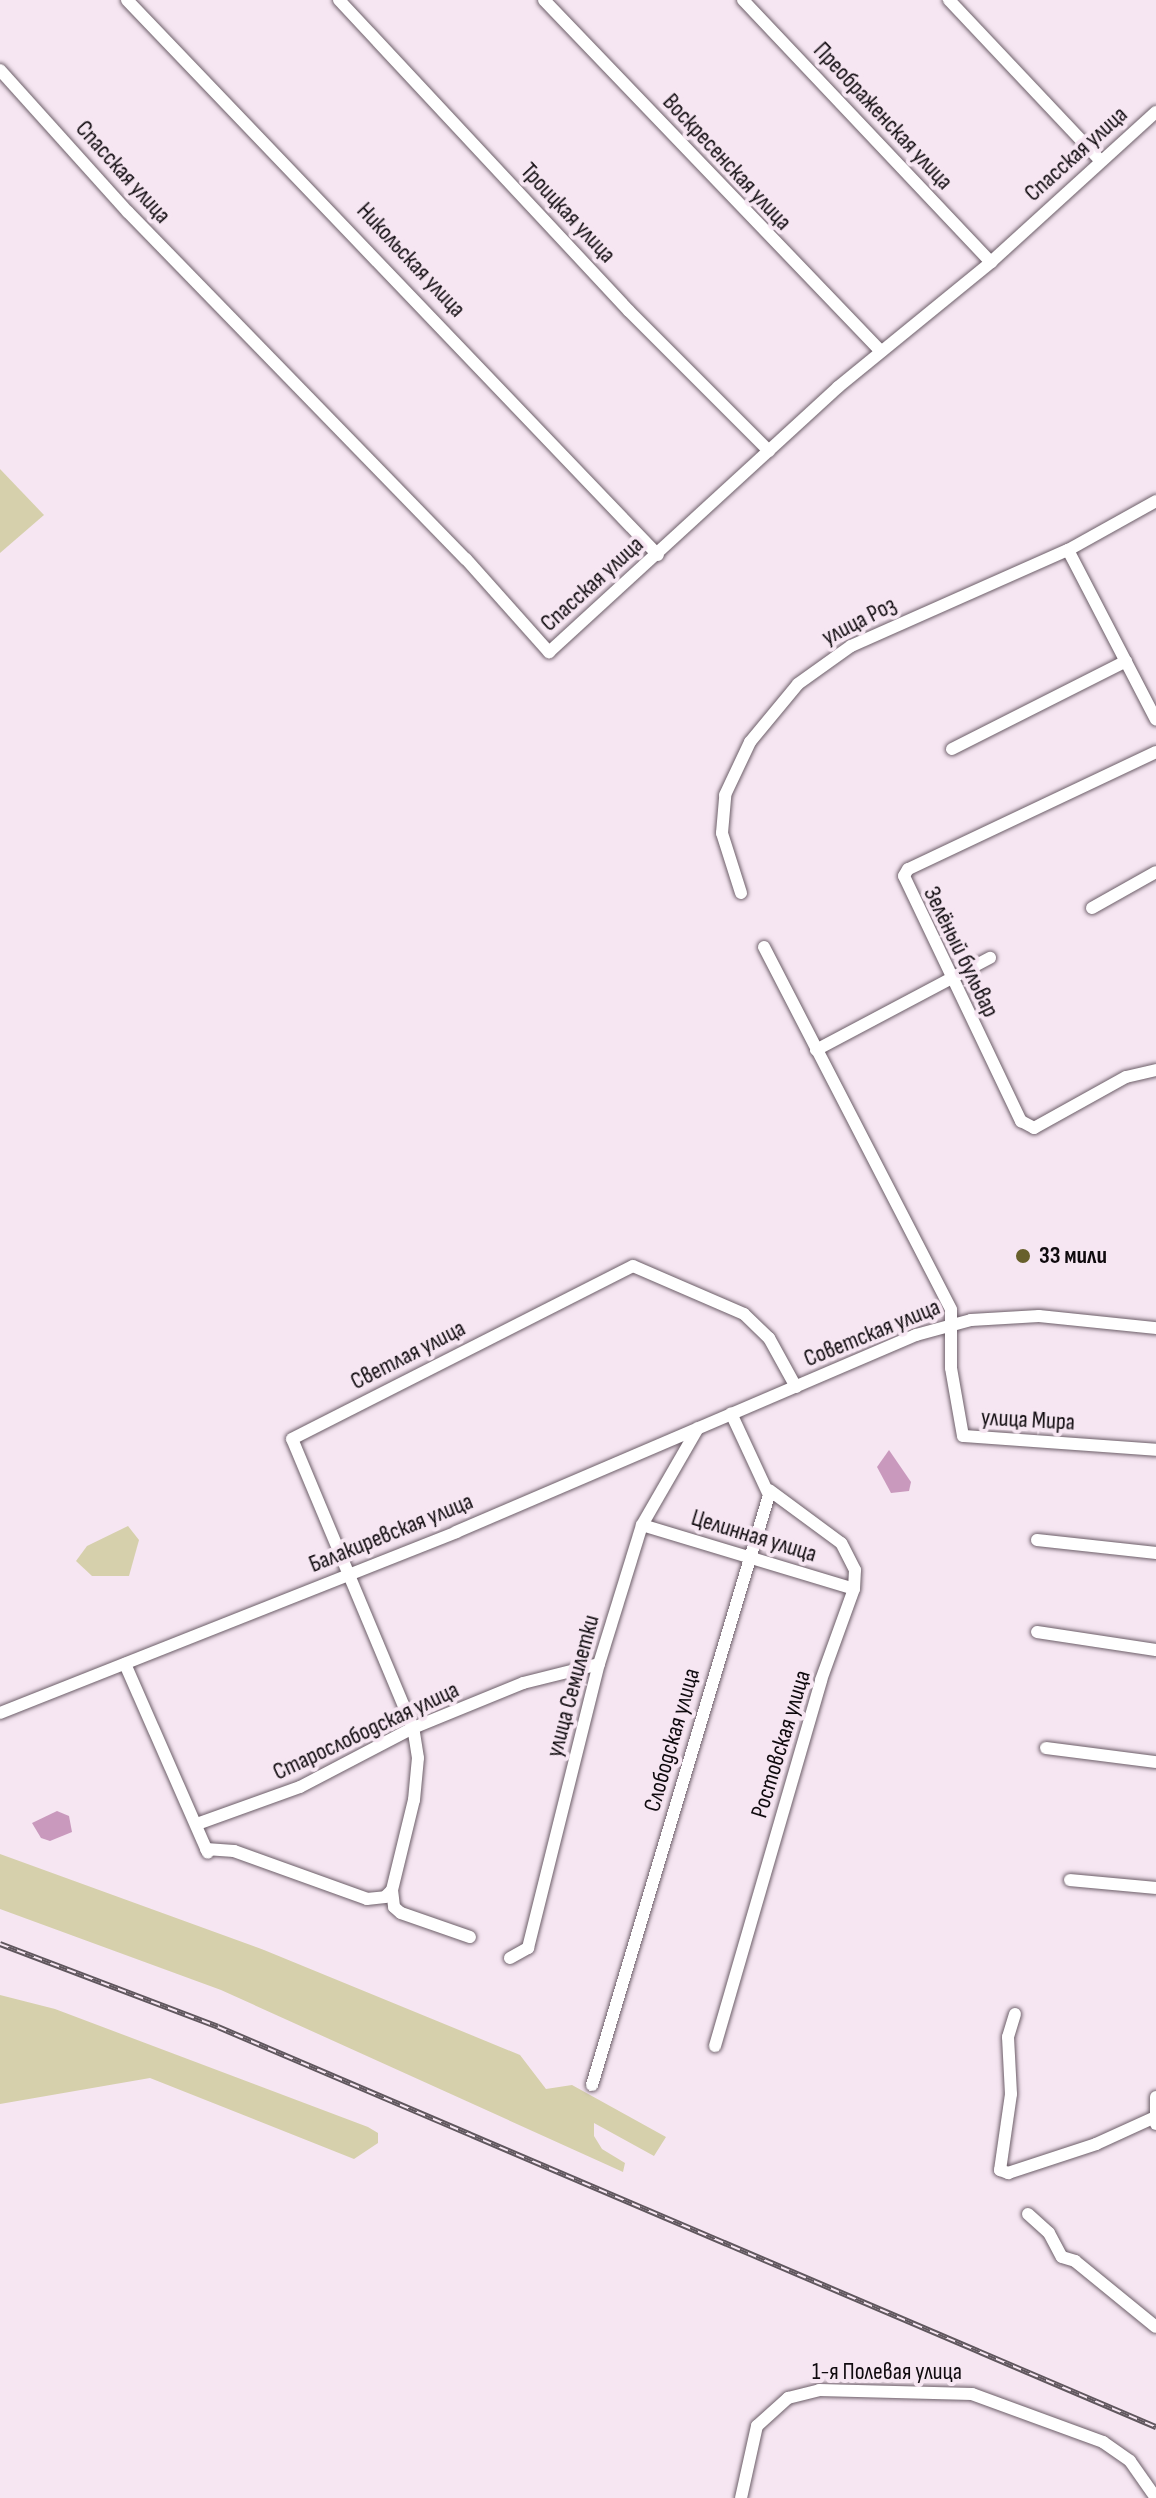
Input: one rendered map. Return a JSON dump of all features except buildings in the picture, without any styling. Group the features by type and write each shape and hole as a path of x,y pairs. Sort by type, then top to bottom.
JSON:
{"street":[{"name":"Никольская улица","path":"127,0 296,170 658,555"},
{"name":"Троицкая улица","path":"339,0 629,311 769,451"},
{"name":"Воскресенская улица","path":"544,0 881,352"},
{"name":"Преображенская улица","path":"743,0 991,262"},
{"path":"949,0 1100,160"},
{"name":"Спасская улица","path":"0,70 128,212 466,559 549,652 769,451 881,352 991,262 1156,112"},
{"name":"улица Роз","path":"741,893 722,833 725,795 750,742 798,684 851,646 1068,550 1156,501"},
{"path":"1068,550 1156,720"},
{"path":"952,749 1126,661"},
{"name":"Зелёный бульвар","path":"1156,752 908,869 904,885 1021,1121 1034,1128 1126,1077 1156,1070"},
{"path":"1092,908 1156,872"},
{"path":"764,947 951,1310 952,1324"},
{"path":"816,1050 990,958"},
{"name":"Светлая улица","path":"392,1890 414,1800 418,1758 413,1728 292,1439 619,1269 633,1266 661,1275 744,1314 769,1338 796,1387"},
{"name":"Советская улица","path":"796,1387 952,1324 1039,1316 1156,1328"},
{"name":"улица Мира","path":"952,1324 951,1368 963,1436 1156,1450"},
{"name":"Балакиревская улица","path":"0,1713 349,1575 796,1387"},
{"path":"731,1413 769,1490"},
{"name":"улица Семилетки","path":"510,1958 528,1948 599,1664 642,1525 699,1427"},
{"name":"Слободская улица","path":"592,2085 769,1490"},
{"name":"Ростовская улица","path":"715,2046 821,1680 840,1640 854,1589 855,1570 841,1543 769,1490"},
{"name":"Целинная улица","path":"642,1525 854,1589"},
{"path":"1037,1540 1156,1553"},
{"path":"1037,1632 1156,1650"},
{"path":"125,1664 208,1852 234,1851 367,1899 392,1890 394,1907 401,1913 470,1937"},
{"name":"Старослободская улица","path":"197,1824 300,1787 413,1728 559,1670 599,1664"},
{"path":"1046,1748 1156,1762"},
{"path":"1070,1880 1156,1888"},
{"path":"1015,2014 1008,2037 1011,2094 998,2157 1000,2170 1008,2173 1096,2144 1155,2113 1156,2097"},
{"path":"1028,2214 1049,2233 1062,2257 1075,2261 1156,2327"},
{"name":"1-я Полевая улица","path":"741,2498 757,2426 788,2398 819,2390 972,2394 1103,2442 1130,2461 1156,2498"}],"shaded area":[{"path":"0,469 44,515 0,553"},
{"path":"889,1450 911,1482 909,1491 891,1493 877,1467"},
{"path":"128,1526 139,1540 129,1576 92,1576 76,1561 87,1546"},
{"path":"57,1811 69,1816 72,1832 50,1841 41,1838 32,1823"},
{"path":"0,1854 264,1950 520,2055 546,2089 572,2085 666,2137 654,2156 594,2123 594,2136 602,2149 625,2163 623,2172 221,1990 0,1909"},
{"path":"0,1995 55,2009 368,2127 378,2133 378,2143 354,2159 150,2078 0,2104"}],"railway":[{"path":"0,1944 218,2027 1156,2427"}],"place":[{"name":"33 мили","path":"1023,1256"}]}
